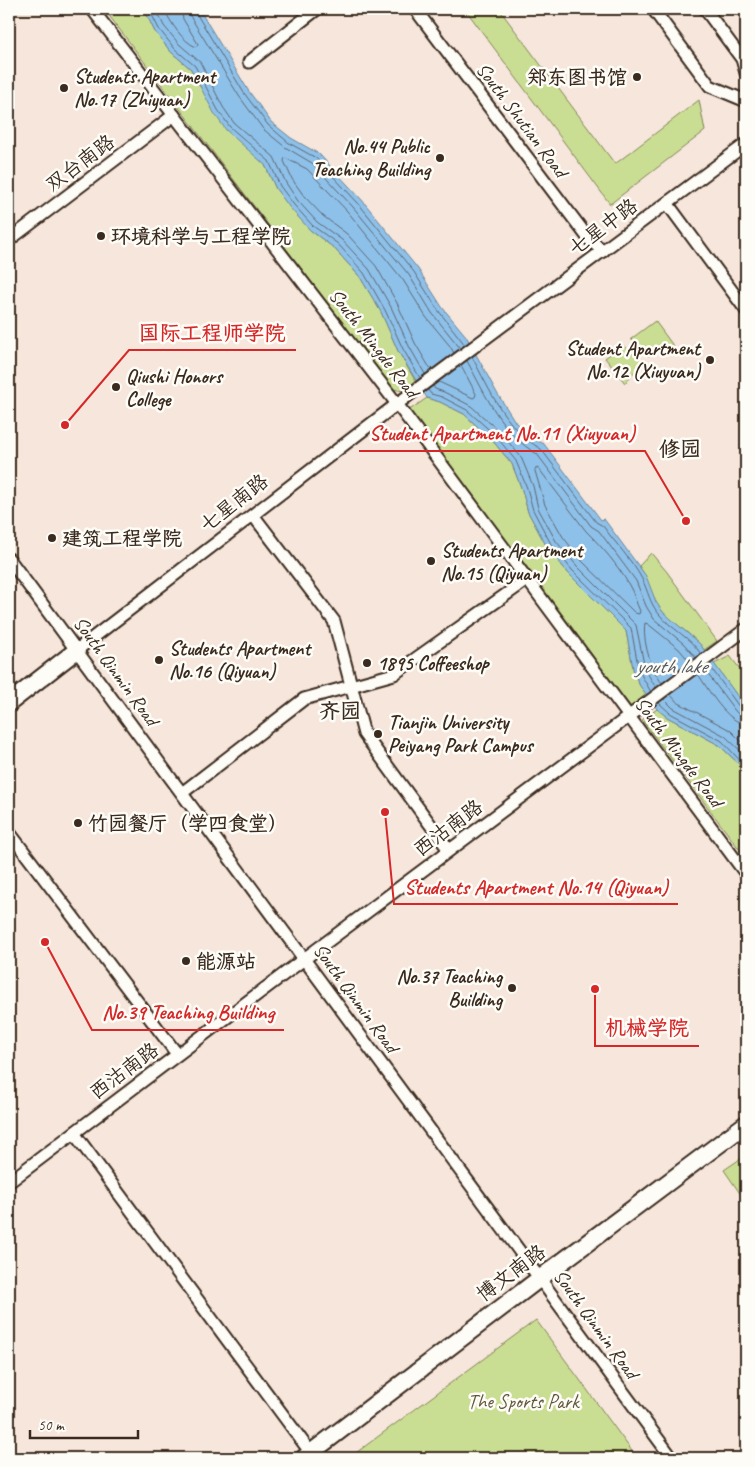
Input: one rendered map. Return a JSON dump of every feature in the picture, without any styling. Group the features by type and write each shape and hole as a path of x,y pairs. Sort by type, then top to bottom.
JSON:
{"street":[{"name":"South Mingde Road","path":"92,9 397,404 746,874"},
{"path":"249,62 317,9"},
{"name":"South Shutian Road","path":"415,9 589,240 603,251"},
{"path":"653,9 710,86 746,100"},
{"path":"705,9 742,58 746,73"},
{"name":"双台南路","path":"10,238 174,116"},
{"path":"743,147 746,159"},
{"name":"七星中路","path":"414,392 743,147"},
{"path":"667,203 746,310"},
{"name":"七星南路","path":"9,702 414,392"},
{"path":"253,515 334,621 364,734 450,850"},
{"name":"South Qinmin Road","path":"9,559 672,1458"},
{"path":"182,793 304,699 394,674 528,579"},
{"name":"西沽南路","path":"9,1182 177,1054 746,629"},
{"path":"9,832 177,1054"},
{"name":"博文南路","path":"308,1455 746,1124"},
{"path":"74,1133 308,1455"}],"shaded area":[{"name":"Tianjin University Peiyang Park Campus","path":"9,9 746,9 746,1458 9,1458"}],"green space":[{"path":"104,9 144,9 155,32 171,52 191,69 198,84 265,165 276,189 310,230 334,248 360,277 381,312 398,351 416,382 403,391 393,389"},
{"path":"465,9 499,9 615,164 699,100 705,131 610,204"},
{"path":"655,321 674,347 665,354 659,345 649,356 631,339"},
{"path":"622,345 643,362 625,383 605,358"},
{"path":"427,398 464,414 492,440 512,464 528,512 547,547 569,574 626,631 634,673 640,686 648,696 631,709 408,411"},
{"path":"651,553 717,641 704,650 695,639 663,612 656,602 639,566"},
{"path":"730,656 746,677 746,708 714,664"},
{"path":"657,709 667,717 719,745 739,764 746,776 746,858 642,720"},
{"path":"746,1155 746,1202 724,1170"},
{"name":"The Sports Park","path":"536,1320 637,1458 349,1458"}],"water":[{"name":"youth lake","path":"144,9 199,9 248,90 271,122 291,138 319,154 362,200 418,269 442,307 466,336 497,393 516,423 534,439 544,444 601,520 604,519 646,576 656,602 663,612 700,644 746,708 746,776 739,764 719,745 667,717 657,709 640,686 634,673 626,631 569,574 547,547 528,512 512,464 492,440 464,414 427,398 398,351 381,312 360,277 334,248 310,230 276,189 265,165 226,130 214,113 191,69 171,52 155,32"}],"place":[{"name":"郑东图书馆","path":"637,77"},
{"name":"Students Apartment No.17 (Zhiyuan)","path":"64,88"},
{"name":"No.44 Public Teaching Building","path":"440,158"},
{"name":"环境科学与工程学院","path":"101,236"},
{"name":"Student Apartment No.12 (Xiuyuan)","path":"710,360"},
{"name":"Qiushi Honors College","path":"116,387"},
{"name":"国际工程师学院","path":"65,425"},
{"name":"Student Apartment No.11 (Xiuyuan)","path":"686,521"},
{"name":"建筑工程学院","path":"52,538"},
{"name":"Students Apartment No.15 (Qiyuan)","path":"431,561"},
{"name":"Students Apartment No.16 (Qiyuan)","path":"159,660"},
{"name":"1895 Coffeeshop","path":"367,663"},
{"name":"Tianjin University Peiyang Park Campus","path":"378,734"},
{"name":"Students Apartment No.14 (Qiyuan)","path":"385,812"},
{"name":"竹园餐厅（学四食堂）","path":"78,823"},
{"name":"No.39 Teaching Building","path":"45,942"},
{"name":"能源站","path":"186,961"},
{"name":"No.37 Teaching Building","path":"512,988"},
{"name":"机械学院","path":"595,989"}],"district":[{"name":"修园","path":"680,449"},
{"name":"齐园","path":"340,711"}]}
